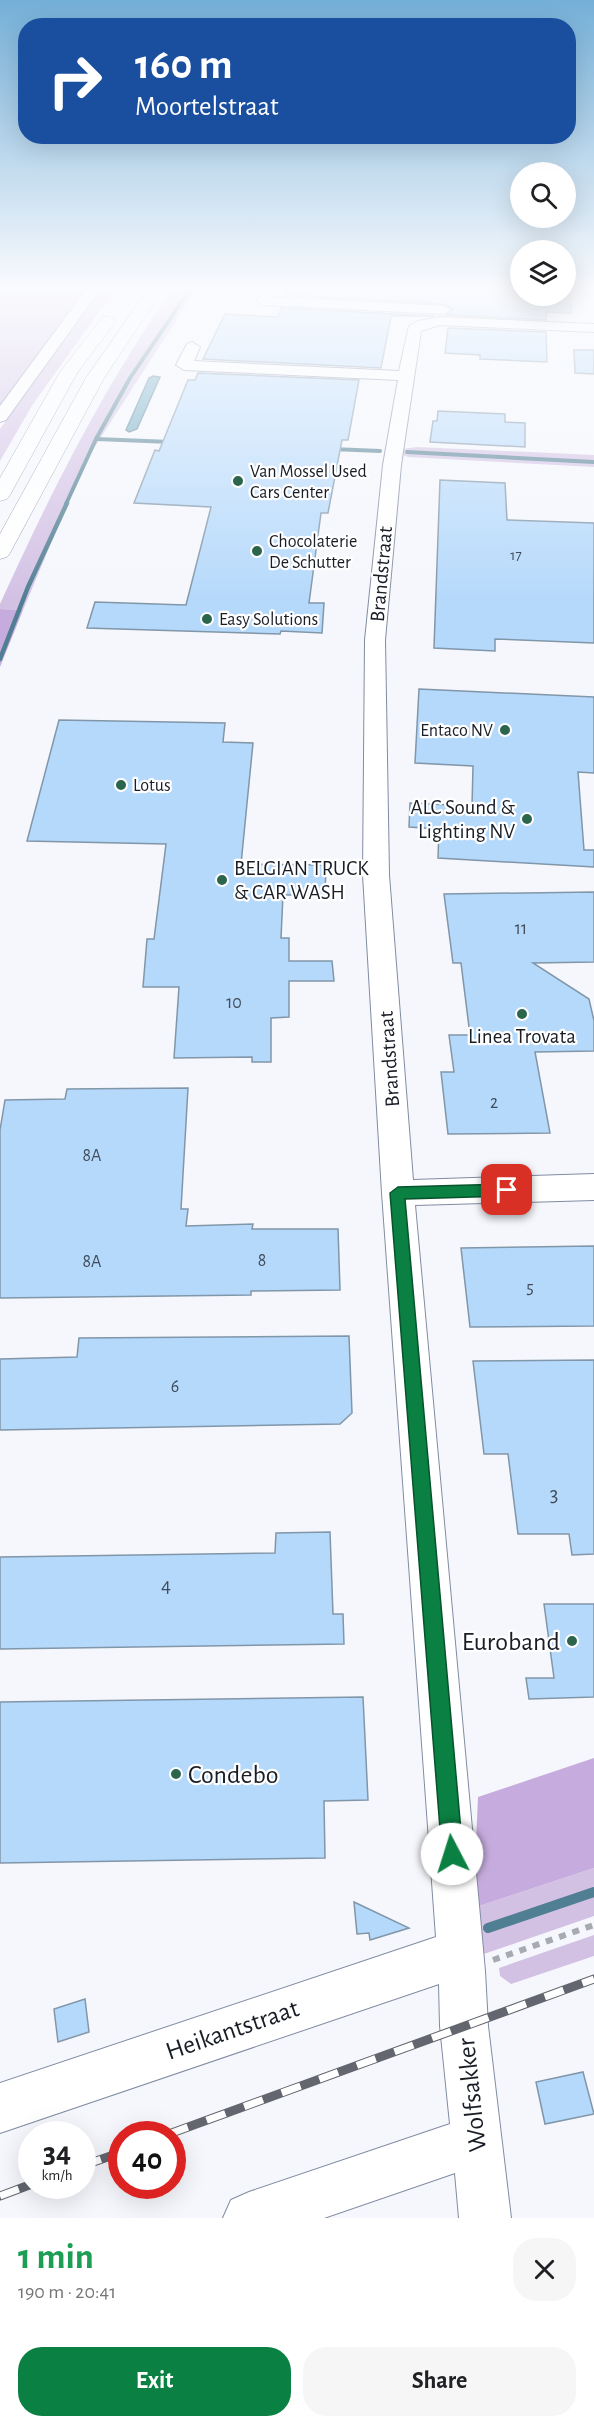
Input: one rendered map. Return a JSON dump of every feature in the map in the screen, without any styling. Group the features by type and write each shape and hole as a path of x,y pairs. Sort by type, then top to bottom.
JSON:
{"highway":[{"path":"0,495 56,395"},
{"path":"0,553 86,395"}],"street":[{"path":"0,417 16,395"},
{"name":"Brandstraat","path":"403,395 382,552 375,640 376,875 398,1193 462,1971"},
{"path":"398,1193 594,1187"},
{"name":"Heikantstraat","path":"0,2108 430,1962 445,1959 462,1971"},
{"name":"Wolfsakker","path":"462,1971 464,2026 485,2218"},
{"path":"249,2218 475,2141"}],"path":[{"path":"462,1971 594,1925"}],"shaded area":[{"path":"0,395 10,395 0,408"},
{"path":"25,395 40,395 0,461 0,429"},
{"path":"105,395 128,395 85,462 23,610 0,609 0,604 58,483"},
{"path":"417,447 594,455 594,467 408,457 401,454 403,449"},
{"path":"0,609 23,610 0,667"},
{"path":"594,1758 594,1868 473,1908 478,1797"},
{"path":"594,1868 594,1916 478,1956 473,1908"},
{"path":"594,1935 594,1956 511,1984 500,1976 499,1968"}],"water":[{"path":"142,395 152,395 137,429 129,432 126,430"}],"building":[{"path":"182,395 356,395 348,440 342,440 328,513 321,513 309,603 324,603 322,633 281,631 280,634 87,628 95,602 186,605 211,507 134,503 155,450 159,451"},
{"path":"438,411 505,414 505,422 525,423 525,447 430,442 433,421 437,421"},
{"path":"440,480 505,483 507,520 594,523 594,643 495,639 495,651 434,648"},
{"path":"419,689 594,697 594,773 578,772 584,850 594,850 594,867 438,858 439,829 409,827 410,803 472,806 473,766 415,763"},
{"path":"59,720 225,723 223,742 253,743 241,864 326,865 325,895 283,895 281,938 289,938 289,961 332,961 334,981 289,981 289,1017 271,1018 271,1062 252,1062 252,1057 174,1058 179,987 143,987 147,939 154,939 166,844 27,841"},
{"path":"594,892 594,962 533,963 589,999 594,1021 594,1051 535,1052 550,1133 448,1134 441,1072 454,1072 449,1035 470,1035 461,963 453,963 444,894"},
{"path":"188,1088 181,1209 188,1209 186,1226 253,1224 252,1229 338,1229 340,1290 251,1291 251,1295 0,1298 0,1130 5,1100 65,1099 67,1089"},
{"path":"594,1246 594,1326 470,1327 461,1248"},
{"path":"349,1336 352,1413 340,1424 0,1430 0,1359 77,1357 79,1338"},
{"path":"594,1360 594,1554 572,1555 569,1534 518,1534 508,1454 484,1454 473,1361"},
{"path":"330,1532 333,1614 343,1614 344,1644 0,1649 0,1557 275,1553 276,1533"},
{"name":"Euroband","path":"544,1604 594,1604 594,1697 529,1699 526,1678 554,1678"},
{"name":"Condebo","path":"363,1697 368,1800 324,1801 325,1858 0,1863 0,1702"},
{"path":"354,1902 409,1928 370,1940 369,1933 357,1934"},
{"path":"85,1999 89,2032 58,2042 54,2009"},
{"path":"583,2072 594,2114 545,2124 536,2082"}],"waterway":[{"path":"96,439 121,395"},
{"path":"66,504 96,439"},
{"path":"96,439 171,442"},
{"path":"332,449 380,451"},
{"path":"407,452 594,462"},
{"path":"0,659 28,587 67,503"},
{"path":"488,1928 594,1892"}],"railway":[{"path":"186,2128 594,1979"},
{"path":"96,2161 108,2157"},
{"path":"0,2196 18,2189"}],"place":[{"name":"Van Mossel Used Cars Center","path":"238,481"},
{"name":"Chocolaterie De Schutter","path":"257,551"},
{"name":"Easy Solutions","path":"207,619"},
{"name":"Entaco NV","path":"505,730"},
{"name":"Lotus","path":"121,785"},
{"name":"ALC Sound & Lighting NV","path":"527,819"},
{"name":"BELGIAN TRUCK & CAR WASH","path":"222,880"},
{"name":"Linea Trovata","path":"522,1014"},
{"name":"Euroband","path":"572,1641"},
{"name":"Condebo","path":"176,1774"}],"route":[{"path":"452,1854 398,1193 507,1190"}]}
